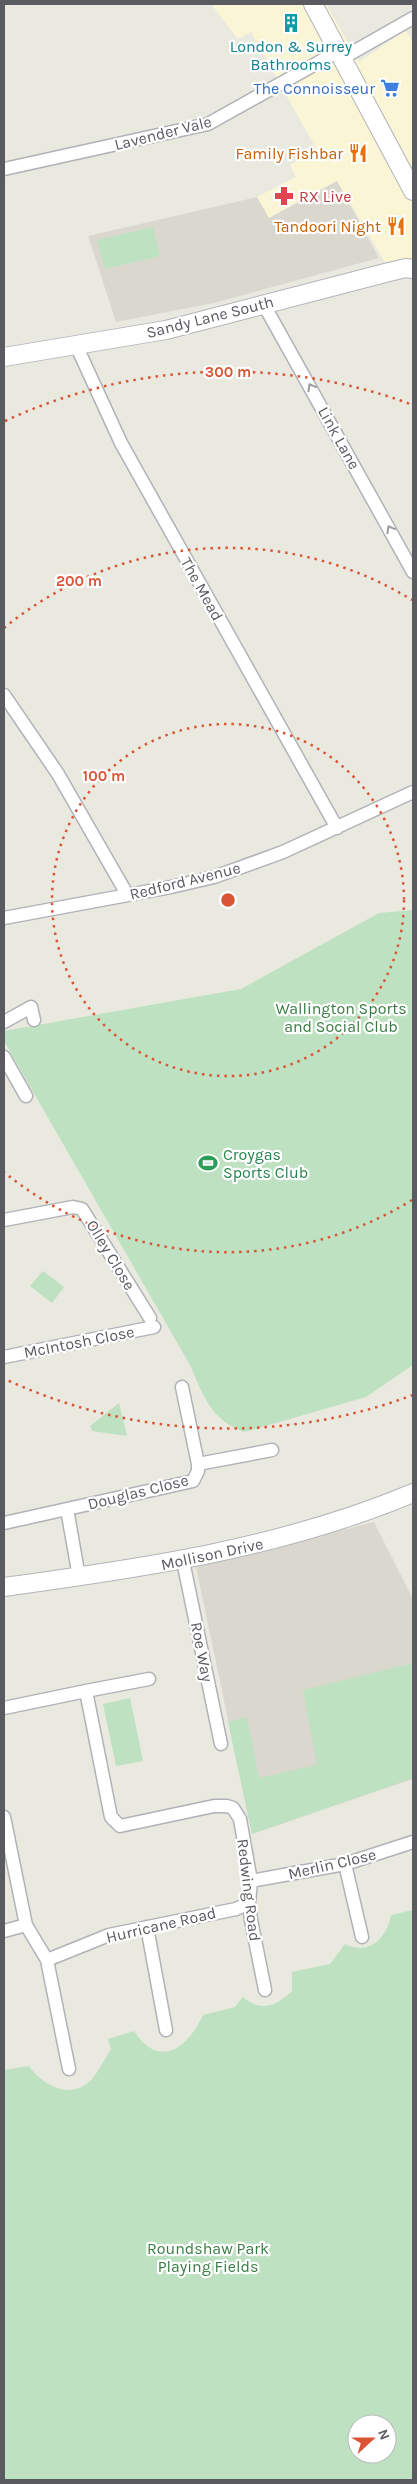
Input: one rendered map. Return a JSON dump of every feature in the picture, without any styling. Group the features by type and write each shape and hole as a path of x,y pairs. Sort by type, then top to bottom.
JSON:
{"main road":[{"path":"312,4 413,190"},
{"name":"Sandy Lane South","path":"4,357 166,330 411,267"},
{"name":"Mollison Drive","path":"4,1587 183,1561 307,1532 366,1512 413,1493"}],"street":[{"name":"Lavender Vale","path":"4,169 208,124 413,18"},
{"name":"Link Lane","path":"264,305 413,572"},
{"name":"The Mead","path":"76,345 121,443 337,828"},
{"path":"4,695 58,774 124,890 125,896"},
{"name":"Redford Avenue","path":"4,918 125,896 214,877 263,860 413,792"},
{"path":"4,1022 31,1007 34,1020"},
{"path":"4,1057 26,1096"},
{"name":"Olley Close","path":"4,1220 72,1206 82,1209 152,1323"},
{"name":"McIntosh Close","path":"4,1357 152,1323"},
{"name":"Douglas Close","path":"66,1509 188,1483 197,1477 198,1464 182,1387"},
{"name":"Douglas Close","path":"198,1464 272,1450"},
{"path":"4,1523 66,1509 79,1577"},
{"name":"Roe Way","path":"183,1561 221,1744"},
{"path":"4,1708 149,1679"},
{"name":"Redwing Road","path":"86,1691 111,1817 116,1823 120,1826 214,1806 233,1808 240,1819 251,1880 249,1903 265,1990"},
{"path":"4,1817 26,1925 47,1960 69,2069"},
{"name":"Merlin Close","path":"251,1880 345,1864 413,1842"},
{"path":"345,1864 362,1937"},
{"name":"Hurricane Road","path":"47,1960 109,1935 236,1909 249,1903"},
{"path":"4,1930 26,1925"},
{"path":"147,1926 166,2030"}],"shaded area":[{"path":"211,4 326,4 359,62 406,30 413,43 413,260 385,262 337,181 269,218 257,197 296,177 290,165 317,150 251,32 238,39"},
{"path":"337,181 379,258 214,303 116,322 88,236 257,197 269,218"},
{"path":"374,1522 413,1599 413,1779 252,1834 196,1567"}],"green space":[{"path":"153,227 160,256 105,269 97,240"},
{"name":"Croygas Sports Club","path":"413,910 413,1365 366,1397 244,1432 223,1421 204,1396 190,1365 4,1041 4,1031 241,989 379,913"},
{"path":"43,1271 64,1287 52,1303 30,1286"},
{"path":"119,1403 127,1436 92,1431 90,1426"},
{"path":"413,1663 413,1778 252,1834 228,1722 247,1717 259,1778 317,1765 303,1690"},
{"path":"130,1698 143,1761 116,1766 103,1704"},
{"name":"Roundshaw Park Playing Fields","path":"413,1910 413,2480 4,2480 4,2070 29,2066 42,2080 58,2088 67,2090 84,2086 92,2079 111,2049 108,2039 134,2031 153,2050 163,2052 172,2050 189,2037 203,2015 235,2007 243,1997 256,2005 269,2006 274,2004 292,1991 292,1972 330,1964 345,1944 362,1948 376,1943 386,1931 391,1915"}],"place":[{"name":"London & Surrey Bathrooms","path":"291,23"},
{"name":"The Connoisseur","path":"390,88"},
{"name":"Family Fishbar","path":"358,153"},
{"name":"RX Live","path":"284,196"},
{"name":"Tandoori Night","path":"396,226"},
{"name":"Croygas Sports Club","path":"208,1163"}],"park label":[{"name":"Wallington Sports and Social Club","path":"341,1017"}]}
